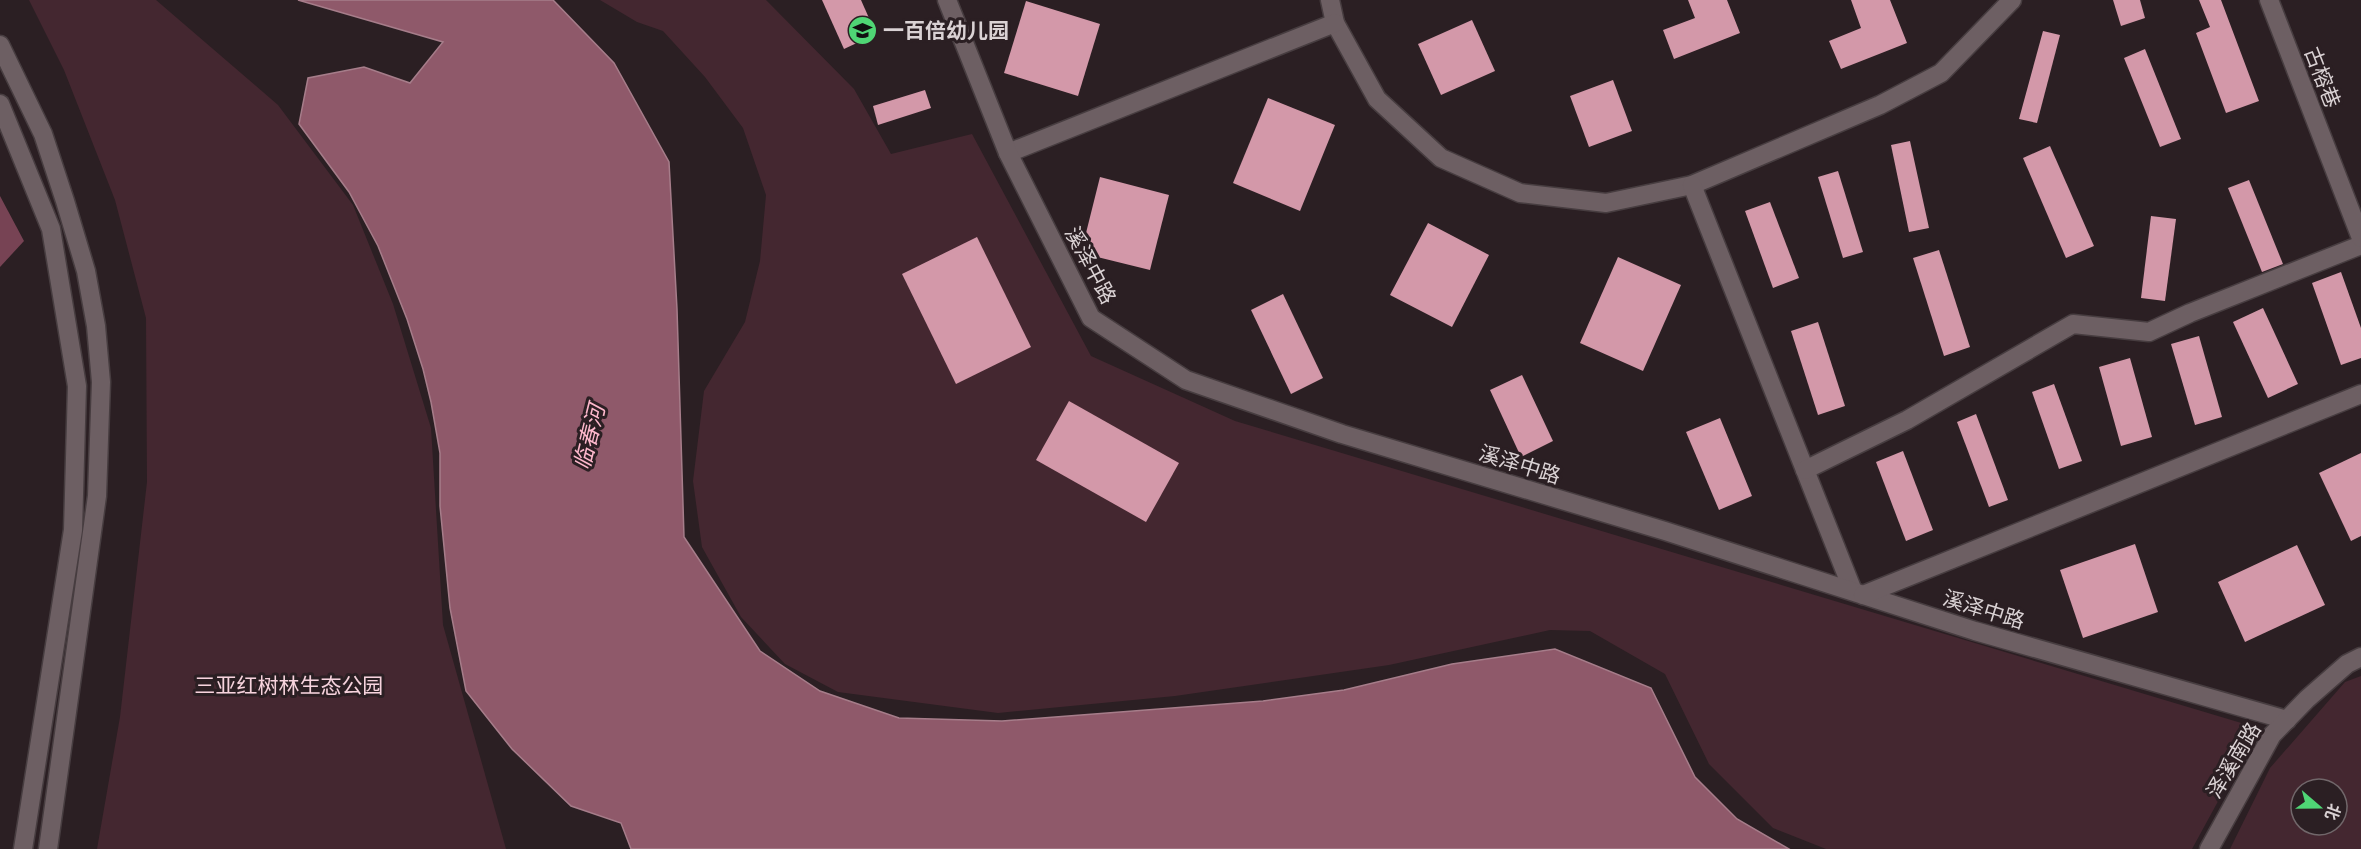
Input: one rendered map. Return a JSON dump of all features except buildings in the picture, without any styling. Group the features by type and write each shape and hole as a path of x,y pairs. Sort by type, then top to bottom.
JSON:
{"street":[{"name":"溪泽中路","path":"947,0 1008,153 1091,318 1186,380 1342,434 1665,531 1975,631 2287,720"},
{"path":"1330,0 1335,23 1377,99 1441,158 1520,194 1606,203 1692,185 1880,105 1941,73 2012,0"},
{"name":"古榕巷","path":"2269,0 2361,238"},
{"path":"1008,153 1335,23"},
{"path":"0,45 43,134 68,211 86,271 96,326 101,381 98,496 48,849"},
{"path":"0,104 51,229 77,386 73,530 23,849"},
{"path":"1692,185 1805,470 1858,593 2361,394"},
{"path":"1805,470 1907,420 2073,324 2149,332 2190,313 2361,245"},
{"name":"泽溪南路","path":"2209,849 2272,735 2307,699 2347,664 2361,657"}],"green space":[{"name":"三亚红树林生态公园","path":"29,0 156,0 278,105 353,205 393,304 431,428 443,625 506,849 97,849 120,717 147,482 146,318 115,200 64,70"},
{"path":"600,0 766,0 854,89 891,154 972,134 1091,356 1235,421 2258,728 2192,849 1826,849 1773,828 1709,764 1665,674 1590,631 1550,630 1389,665 1175,696 998,713 838,692 785,664 741,617 702,547 693,481 704,391 745,322 760,261 766,195 743,128 705,77 663,31 637,22"},
{"path":"2361,676 2361,849 2230,849 2270,768 2345,682"}],"shaded area":[{"path":"0,196 24,241 0,267"}],"water":[{"name":"临春河","path":"298,0 553,0 614,63 669,162 677,309 684,537 760,651 820,691 899,718 1002,721 1263,701 1344,690 1452,664 1555,649 1651,688 1695,777 1737,819 1789,849 631,849 621,823 571,806 512,749 466,691 450,608 440,506 440,453 423,369 407,319 378,246 349,192 299,124 308,78 364,67 410,83 443,42"}],"place":[{"name":"一百倍幼儿园","path":"862,30"}]}
